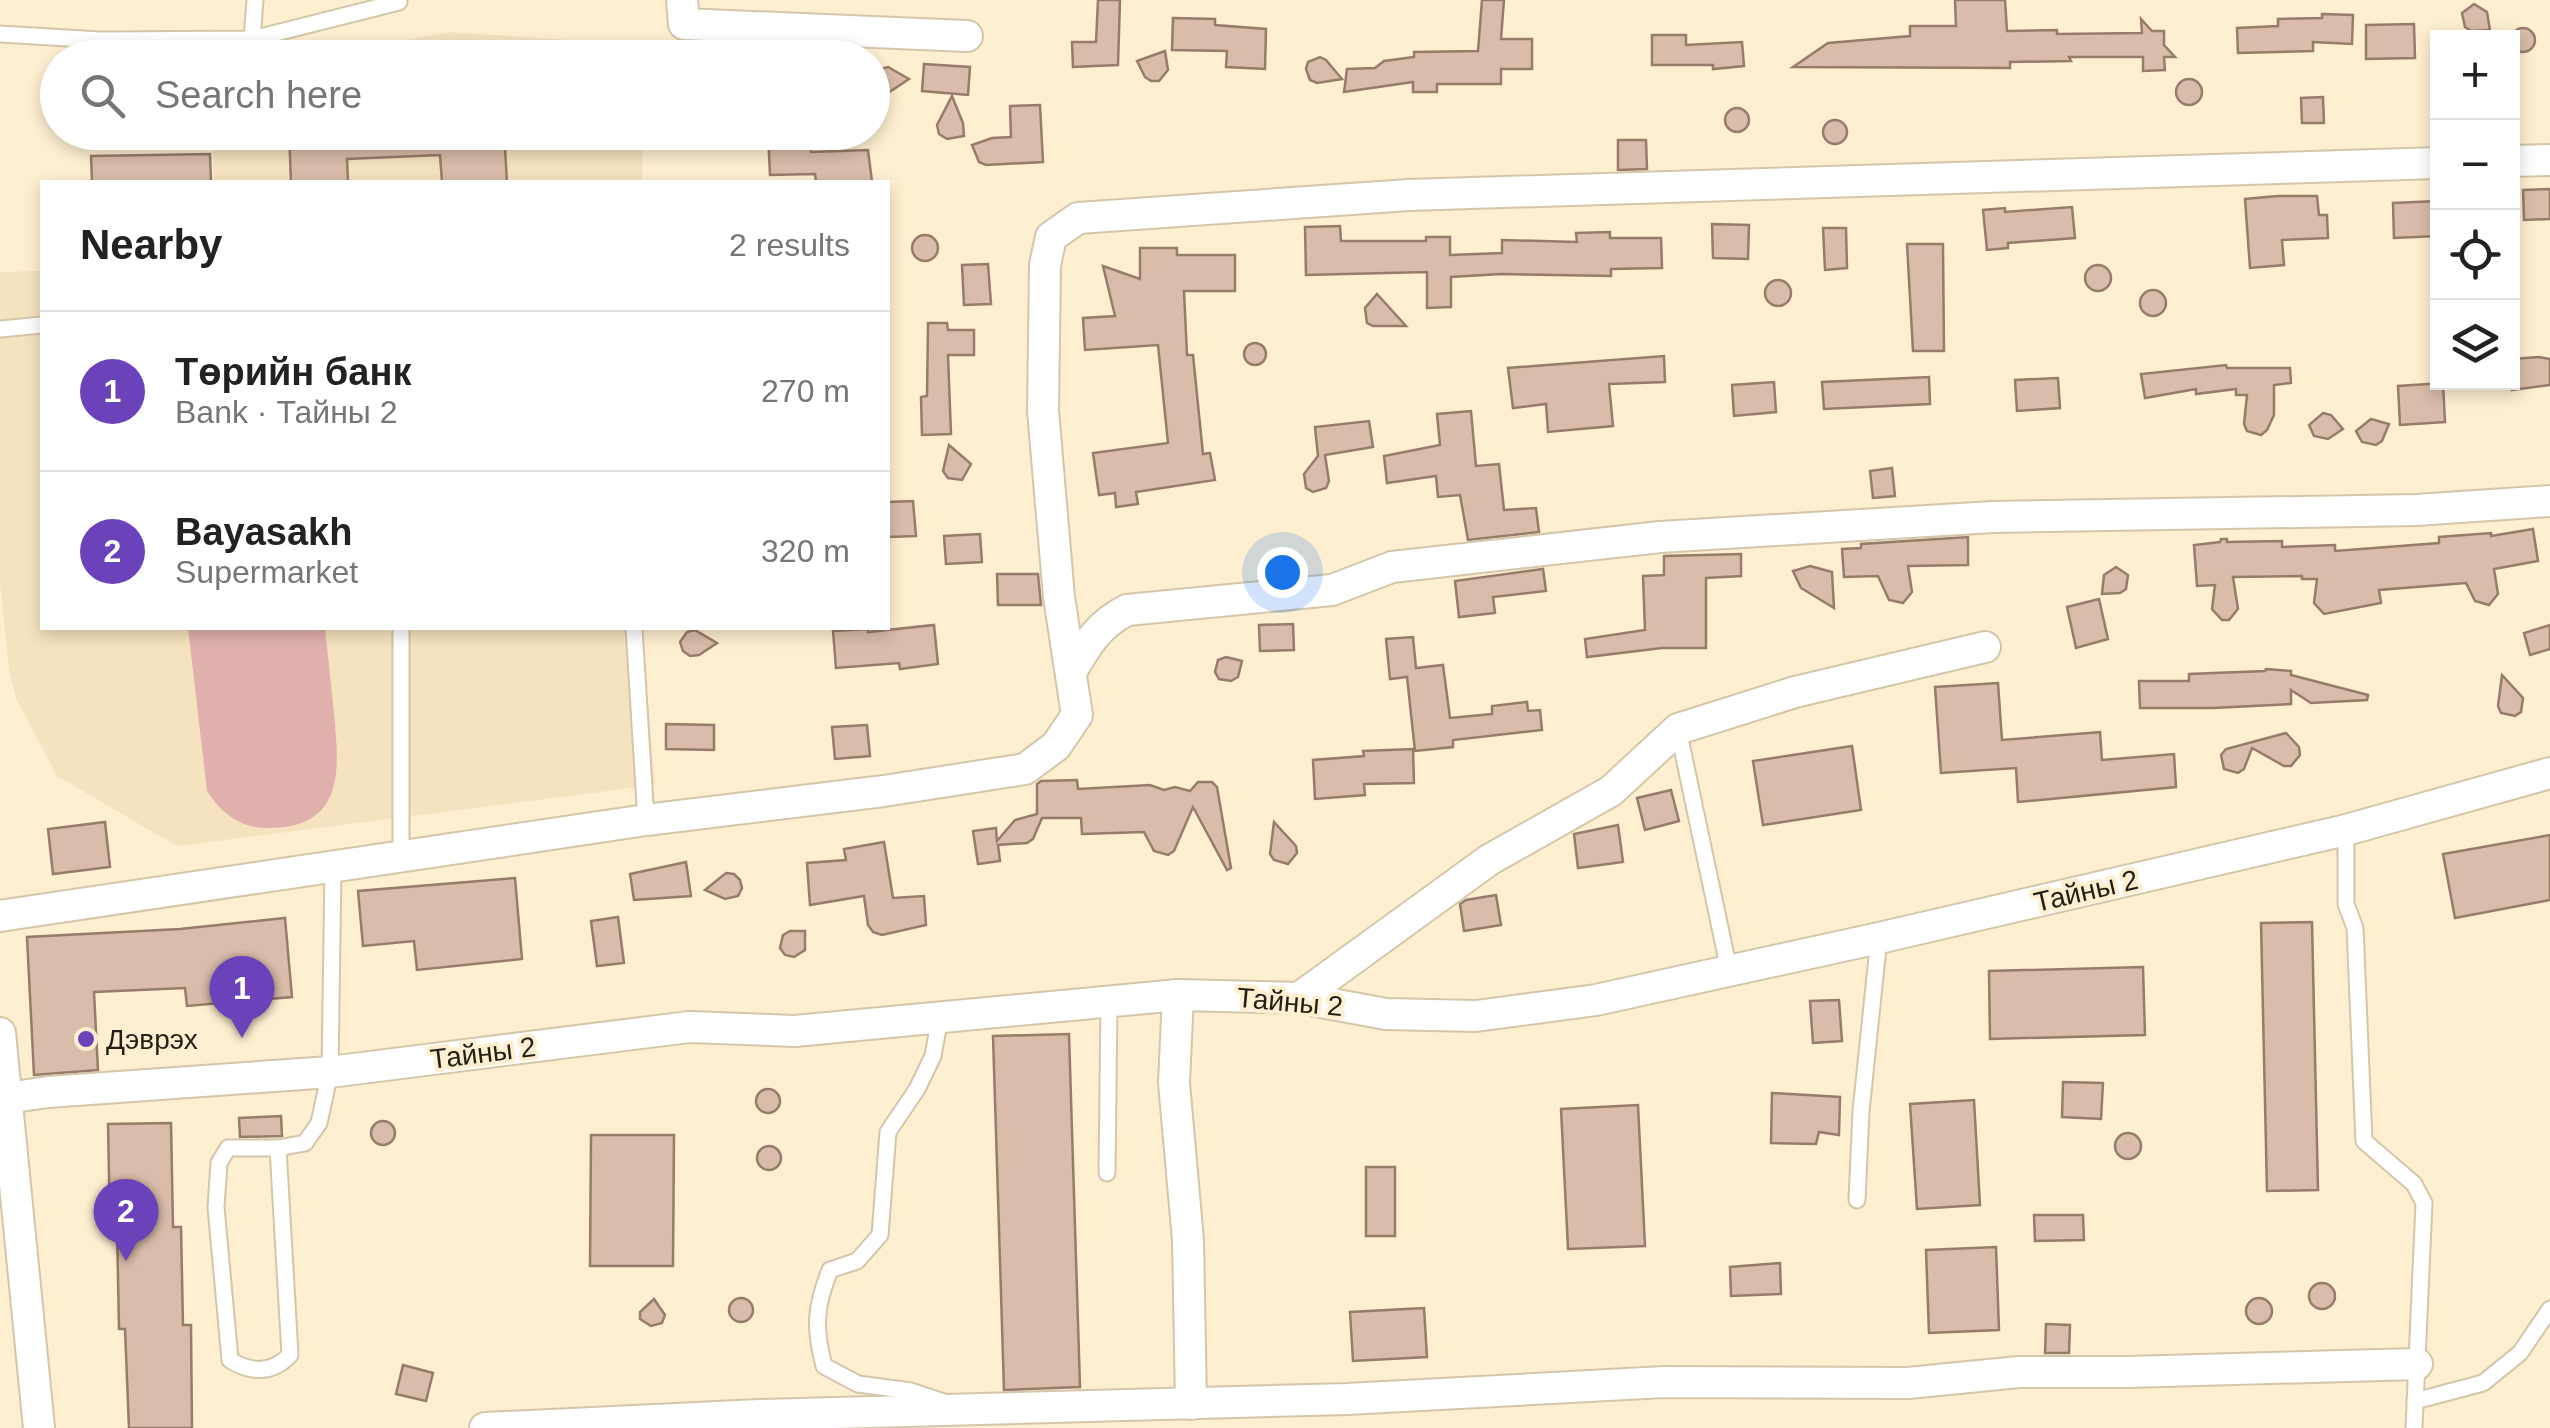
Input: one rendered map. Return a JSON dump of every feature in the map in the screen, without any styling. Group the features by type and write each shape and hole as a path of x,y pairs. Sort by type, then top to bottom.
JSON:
{"street":[{"path":"682,0 684,24 967,36"},
{"path":"2520,161 2550,160"},
{"path":"0,916 646,820 1025,769 1056,746 1076,715 1059,597 1043,411 1045,264 1051,237 1078,218 1409,195 2430,163"},
{"path":"1072,670 1095,631 1127,610 1332,590 1392,568 1660,536 1993,517 2416,510 2550,501"},
{"path":"1299,998 1489,860 1611,790 1678,729 1795,692 1985,647"},
{"name":"Тайны 2","path":"7,1098 330,1072 689,1027 796,1031 1178,995 1299,998 1386,1014 1476,1016 1596,1000 1879,938 2346,830 2550,773"},
{"path":"1178,995 1174,1084 1188,1240 1191,1404"},
{"path":"0,1034 7,1098 13,1297 39,1428"},
{"path":"485,1428 759,1415 1191,1404 1664,1382 1908,1382 2019,1372 2417,1364"}],"lane":[{"path":"252,39 255,0"},
{"path":"0,34 100,40 252,39 399,2"},
{"path":"0,328 40,325"},
{"path":"401,856 402,630"},
{"path":"634,630 646,820"},
{"path":"1678,729 1729,970"},
{"path":"2346,830 2346,904 2355,928 2364,1141 2405,1174 2424,1203 2414,1428"},
{"path":"278,1148 290,1356 268,1370 244,1368 230,1360 216,1207 219,1163 228,1148 278,1148 305,1143 319,1123 330,1072 333,868"},
{"path":"1857,1200 1861,1111 1879,938"},
{"path":"1106,1173 1109,1002"},
{"path":"940,1018 934,1056 888,1132 880,1235 857,1261 830,1270 817,1303 817,1339 824,1366 858,1384 911,1391 943,1400 956,1410"},
{"path":"2415,1402 2483,1384 2520,1352 2550,1309"}],"shaded area":[{"path":"449,32 569,40 405,40"},
{"path":"213,150 643,150 642,180 214,180"},
{"path":"40,271 40,630 641,630 655,785 177,846 57,776 16,698 9,670 0,583 0,272"},
{"path":"188,630 325,630 337,754 332,791 325,806 295,825 250,826 226,813 207,791"}],"building":[{"path":"1098,0 1120,0 1118,65 1073,67 1072,42 1096,42"},
{"path":"1482,0 1504,0 1501,39 1532,39 1532,69 1501,69 1501,84 1437,84 1437,92 1413,92 1413,82 1344,92 1347,69 1375,68 1384,61 1414,57 1414,52 1478,51"},
{"path":"1955,0 2005,0 2007,31 2142,33 2141,19 2152,31 2164,31 2164,45 2175,57 2164,57 2165,70 2143,71 2143,57 2069,57 2071,61 2010,62 2010,68 1793,67 1828,43 1910,36 1910,26 1956,26"},
{"path":"2474,4 2487,12 2490,30 2470,30 2462,13"},
{"path":"2322,14 2353,15 2352,44 2313,42 2313,51 2238,53 2237,28 2278,26 2278,19 2322,18"},
{"path":"1173,18 1215,19 1215,25 1266,29 1265,69 1226,67 1227,51 1172,50"},
{"path":"2414,24 2415,58 2366,59 2366,25"},
{"path":"2528,29 2534,35 2534,45 2520,51 2517,30"},
{"path":"1652,35 1686,35 1686,45 1742,42 1744,66 1713,69 1713,65 1652,65"},
{"path":"1165,51 1168,70 1159,81 1151,81 1137,61"},
{"path":"1320,57 1342,79 1317,83 1310,80 1308,62"},
{"path":"924,64 970,67 968,95 922,91"},
{"path":"890,68 909,79 890,92"},
{"path":"2189,79 2198,83 2202,92 2198,101 2189,105 2180,101 2176,92 2180,83"},
{"path":"952,96 964,136 947,139 939,134 937,125"},
{"path":"2323,97 2324,123 2302,123 2301,98"},
{"path":"1040,105 1043,162 979,162 972,145 1011,137 1010,106"},
{"path":"1737,108 1746,111 1746,129 1737,132 1728,129 1725,120 1728,111"},
{"path":"1835,120 1847,132 1835,144 1823,132"},
{"path":"1618,140 1646,140 1647,169 1618,170"},
{"path":"290,150 505,150 507,180 442,180 440,155 347,159 348,180 291,180"},
{"path":"769,150 868,150 872,180 816,180 815,174 770,175"},
{"path":"210,154 211,180 92,180 91,156"},
{"path":"2550,189 2550,219 2524,220 2523,190"},
{"path":"2317,196 2319,215 2327,215 2328,238 2282,240 2284,265 2250,268 2245,199"},
{"path":"2430,201 2430,236 2394,238 2393,203"},
{"path":"2072,207 2075,238 2008,243 2008,248 1987,250 1983,210"},
{"path":"1712,224 1749,225 1748,259 1713,258"},
{"path":"1340,226 1341,241 1426,241 1426,237 1450,237 1450,255 1502,253 1502,240 1577,242 1576,233 1661,238 1662,268 1611,269 1611,276 1451,277 1451,307 1427,308 1427,272 1306,275 1305,227"},
{"path":"1823,228 1846,228 1847,268 1825,270"},
{"path":"925,235 934,239 938,248 934,257 925,261 916,257 912,248 916,239"},
{"path":"1907,244 1943,244 1944,351 1913,351"},
{"path":"1140,248 1177,248 1177,255 1235,255 1235,291 1184,291 1187,355 1193,355 1203,454 1210,453 1215,480 1136,492 1138,504 1116,507 1115,493 1099,495 1093,453 1168,443 1158,345 1085,350 1083,318 1115,316 1103,266 1140,279"},
{"path":"988,264 991,304 964,305 962,265"},
{"path":"2098,265 2107,269 2111,278 2107,287 2098,291 2089,287 2085,278 2089,269"},
{"path":"1778,280 1787,284 1791,293 1787,302 1778,306 1769,302 1765,293 1769,284"},
{"path":"2153,290 2162,294 2166,303 2162,312 2153,316 2144,312 2140,303 2144,294"},
{"path":"1377,294 1406,326 1367,323 1365,308"},
{"path":"928,323 947,323 948,330 974,330 974,355 948,355 951,434 922,435 921,397 927,396"},
{"path":"1251,343 1259,343 1266,354 1259,365 1251,365 1244,358 1244,350"},
{"path":"1664,356 1665,382 1609,384 1613,426 1548,432 1546,404 1513,408 1508,368"},
{"path":"2520,358 2550,359 2550,385 2520,389"},
{"path":"2226,365 2290,368 2291,383 2274,385 2274,415 2261,435 2247,431 2247,395 2236,395 2236,389 2196,394 2196,389 2145,398 2141,374"},
{"path":"1929,377 1930,404 1824,409 1822,382"},
{"path":"2058,378 2060,408 2017,411 2015,380"},
{"path":"1774,382 1776,412 1734,416 1732,385"},
{"path":"2430,384 2430,390 2443,390 2445,422 2400,425 2398,386"},
{"path":"1471,411 1476,466 1499,464 1504,510 1536,508 1539,532 1468,540 1460,495 1438,497 1436,476 1387,483 1384,456 1440,445 1437,414"},
{"path":"2323,413 2331,415 2343,429 2328,439 2314,436 2309,425"},
{"path":"2371,419 2389,424 2376,445 2362,442 2356,431"},
{"path":"1369,421 1373,447 1325,455 1329,481 1326,488 1313,492 1306,488 1304,474 1318,456 1315,427"},
{"path":"949,445 971,464 962,480 948,478 943,471"},
{"path":"1892,468 1895,496 1873,498 1870,471"},
{"path":"913,501 916,536 890,537 890,502"},
{"path":"2533,529 2538,561 2494,569 2498,594 2489,605 2475,601 2466,583 2379,590 2381,603 2324,614 2314,603 2317,579 2233,577 2238,609 2229,620 2222,620 2212,609 2215,585 2197,586 2194,545 2221,539 2282,541 2282,547 2335,545 2335,551 2439,543 2439,537 2491,536"},
{"path":"980,534 982,562 946,564 944,536"},
{"path":"1968,537 1968,565 1908,566 1912,592 1903,603 1889,600 1878,576 1844,577 1842,549 1861,548 1861,544"},
{"path":"1741,554 1741,576 1706,578 1706,648 1662,648 1587,657 1585,639 1645,630 1643,576 1664,575 1664,556"},
{"path":"1810,566 1832,572 1834,608 1801,588 1793,571"},
{"path":"2116,567 2128,575 2126,589 2102,594 2104,575"},
{"path":"1543,569 1546,591 1493,597 1495,613 1459,617 1455,581"},
{"path":"997,574 1038,574 1041,605 998,605"},
{"path":"2099,599 2108,639 2076,648 2067,607"},
{"path":"1293,624 1294,650 1260,651 1259,625"},
{"path":"934,625 938,664 900,669 899,663 836,668 833,631"},
{"path":"2550,625 2550,649 2530,655 2524,633"},
{"path":"695,630 717,643 699,655 690,656 680,642 687,632"},
{"path":"1413,637 1416,668 1443,665 1450,718 1492,714 1492,706 1527,702 1528,711 1540,710 1542,730 1453,740 1453,747 1415,751 1407,677 1390,679 1386,639"},
{"path":"1226,657 1242,661 1238,677 1231,681 1219,679 1215,672 1218,660"},
{"path":"2291,671 2291,675 2368,695 2367,700 2311,703 2291,690 2291,704 2140,708 2139,681 2189,681 2189,674"},
{"path":"2502,675 2523,698 2521,712 2515,716 2501,713 2498,706"},
{"path":"1998,683 2002,740 2100,732 2102,760 2174,754 2176,787 2018,802 2016,768 1941,773 1935,687"},
{"path":"666,724 714,725 714,750 666,749"},
{"path":"867,725 870,756 835,759 832,727"},
{"path":"2286,733 2299,747 2300,755 2291,766 2252,748 2244,769 2238,773 2224,769 2221,755 2226,749"},
{"path":"1852,746 1861,810 1763,825 1753,761"},
{"path":"1413,749 1414,783 1364,784 1365,795 1315,799 1313,760 1364,756 1363,751"},
{"path":"1077,780 1078,789 1150,785 1190,791 1198,782 1212,782 1217,787 1231,868 1227,870 1193,807 1174,851 1168,855 1154,851 1144,832 1082,834 1081,818 1042,818 1033,839 998,845 1000,861 978,864 973,831 996,828 997,841 1015,820 1037,814 1037,784"},
{"path":"1671,790 1679,821 1645,830 1637,798"},
{"path":"105,822 110,867 53,874 48,829"},
{"path":"1274,822 1296,846 1297,853 1288,864 1274,860 1270,854"},
{"path":"1618,825 1623,862 1578,868 1574,834"},
{"path":"2550,835 2550,900 2455,918 2443,854"},
{"path":"884,842 893,898 924,896 926,925 882,935 873,932 868,925 864,896 810,905 807,863 846,860 844,849"},
{"path":"686,862 691,896 634,900 630,874"},
{"path":"726,873 740,880 738,896 725,899 705,890"},
{"path":"515,878 522,959 417,970 414,941 363,946 358,891"},
{"path":"1496,895 1501,925 1464,931 1460,904"},
{"path":"618,917 624,963 597,966 591,921"},
{"path":"285,918 292,997 187,1006 185,988 94,992 98,1070 34,1075 27,937 180,929"},
{"path":"2312,922 2318,1190 2267,1191 2261,923"},
{"path":"805,931 805,950 794,957 785,955 780,948 783,935"},
{"path":"2143,967 2145,1035 1990,1039 1989,971"},
{"path":"1839,1000 1842,1041 1813,1043 1810,1001"},
{"path":"1069,1034 1080,1387 1004,1390 993,1036"},
{"path":"2063,1082 2103,1083 2101,1119 2062,1117"},
{"path":"768,1089 777,1092 777,1110 768,1113 759,1110 756,1101 759,1092"},
{"path":"1772,1093 1840,1097 1839,1135 1819,1132 1816,1144 1771,1143"},
{"path":"1974,1100 1980,1205 1917,1209 1910,1104"},
{"path":"1638,1105 1645,1246 1568,1249 1561,1109"},
{"path":"281,1116 282,1136 240,1137 239,1118"},
{"path":"383,1121 392,1124 392,1142 383,1145 374,1142 371,1133 374,1124"},
{"path":"171,1123 173,1227 181,1227 183,1325 191,1325 192,1428 129,1428 125,1329 119,1329 117,1227 110,1227 108,1124"},
{"path":"2128,1133 2137,1137 2141,1146 2137,1155 2128,1159 2119,1155 2115,1146 2119,1137"},
{"path":"591,1135 674,1135 673,1266 590,1266"},
{"path":"769,1146 778,1149 778,1167 769,1170 760,1167 757,1158 760,1149"},
{"path":"1366,1167 1395,1167 1395,1236 1366,1236"},
{"path":"2034,1215 2083,1215 2084,1240 2035,1241"},
{"path":"1996,1247 1999,1330 1929,1333 1926,1250"},
{"path":"1780,1263 1781,1294 1731,1296 1730,1267"},
{"path":"2322,1283 2331,1287 2335,1296 2331,1305 2322,1309 2313,1305 2309,1296 2313,1287"},
{"path":"741,1298 753,1310 741,1322 729,1310"},
{"path":"2259,1298 2268,1302 2272,1311 2268,1320 2259,1324 2250,1320 2246,1311 2250,1302"},
{"path":"654,1299 665,1315 662,1323 651,1326 640,1319 640,1312"},
{"path":"1424,1308 1427,1357 1353,1361 1350,1312"},
{"path":"2046,1324 2070,1325 2069,1353 2045,1353"},
{"path":"403,1365 433,1373 426,1401 396,1394"}],"place":[{"name":"Төрийн банк","path":"242,1038"},
{"name":"Дэврэх","path":"86,1039"},
{"name":"Bayasakh","path":"126,1261"}]}
